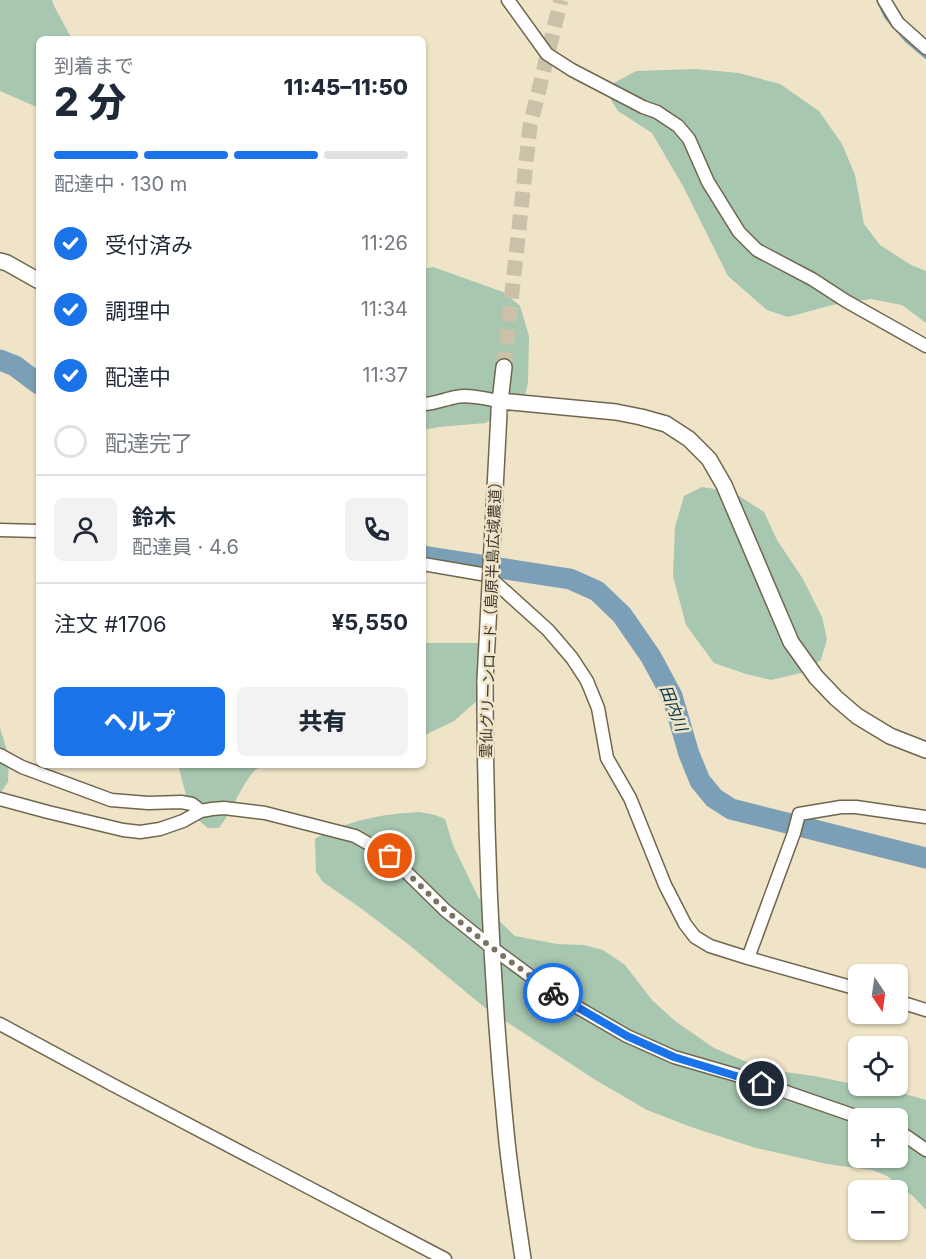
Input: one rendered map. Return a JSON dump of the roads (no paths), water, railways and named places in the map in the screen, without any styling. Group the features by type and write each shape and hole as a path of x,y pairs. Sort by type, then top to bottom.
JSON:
{"street":[{"path":"508,0 547,54 572,70 657,112 678,126 689,139 708,183 739,232 757,250 812,279 926,346"},
{"path":"884,0 898,23 926,48"},
{"path":"0,261 36,279"},
{"name":"雲仙グリーンロード（島原半島広域農道）","path":"504,367 499,407 485,681 485,788 491,947 506,1133 523,1259"},
{"path":"426,404 469,396 499,407 616,412 666,424 689,439 709,459 724,485 791,642 816,677 857,716 890,736 926,750"},
{"path":"0,530 36,531"},
{"path":"426,565 487,575 548,630 572,658 587,681 598,708 607,758 630,798 665,885 685,924 695,937 710,946 848,986"},
{"path":"0,755 22,767 111,800 148,803 181,802 192,804 201,811"},
{"path":"0,799 69,818 140,832 183,821 201,811 224,808 265,813 355,836 390,856 445,910 556,995 627,1036 674,1057 742,1077 848,1113"},
{"path":"748,958 799,814 841,807 856,807 926,817"},
{"path":"908,1004 926,1010"},
{"path":"0,1024 445,1259"},
{"path":"908,1137 926,1150"}],"waterway":[{"path":"878,0 886,17 906,40 926,57"},
{"name":"田内川","path":"0,360 15,366 36,382"},
{"name":"田内川","path":"426,556 570,579 597,591 622,615 651,657 672,696 689,754 700,781 714,798 731,809 926,858"}],"tunnel":[{"path":"504,367 530,126 561,0"}]}
